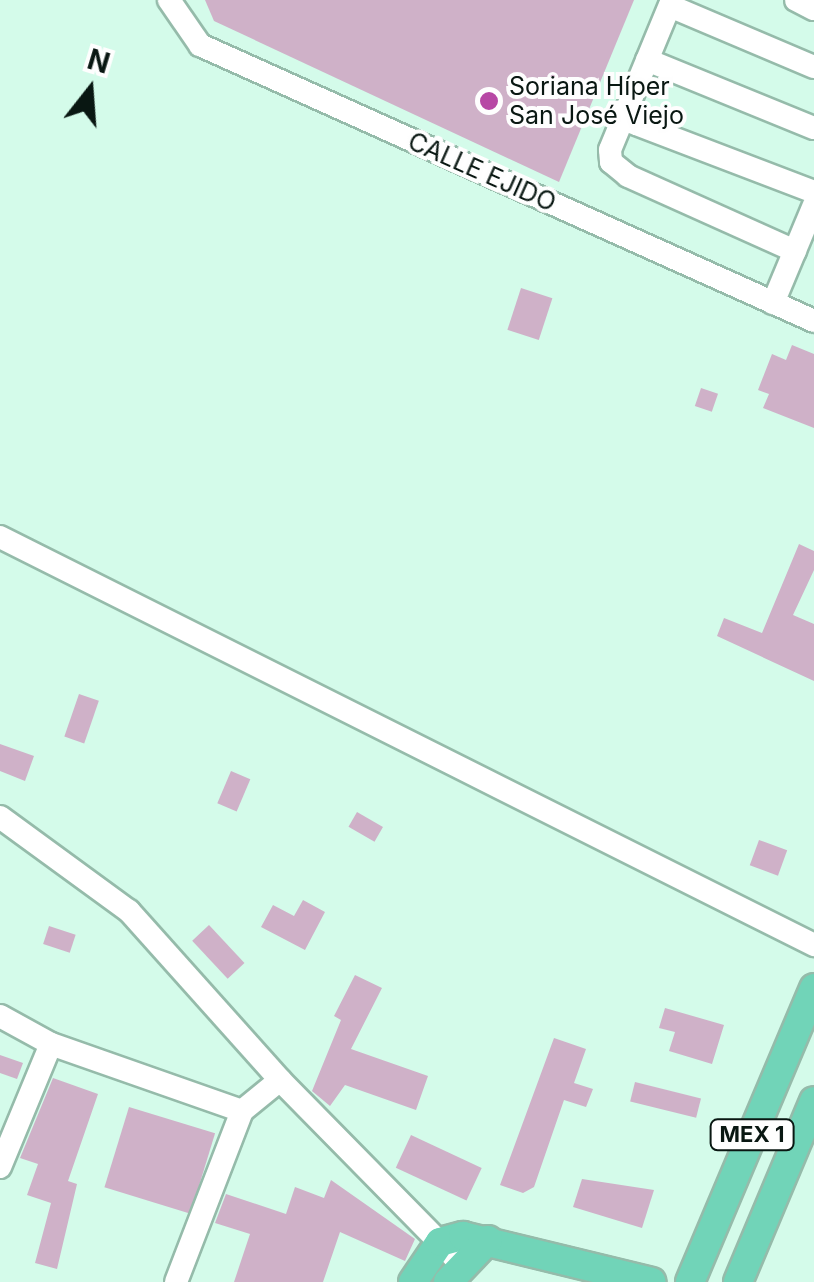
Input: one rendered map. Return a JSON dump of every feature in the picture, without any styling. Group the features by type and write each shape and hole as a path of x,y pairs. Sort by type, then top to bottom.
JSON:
{"main road":[{"name":"MEX 1","path":"690,1282 814,988"},
{"name":"MEX 1","path":"738,1282 814,1101"},
{"path":"412,1282 488,1240 651,1282"}],"street":[{"name":"CALLE EJIDO","path":"169,0 200,45 814,321"},
{"path":"796,0 814,8"},
{"path":"795,251 619,170 610,150 671,3 814,67"},
{"path":"648,60 814,128"},
{"path":"623,118 814,192"},
{"path":"773,303 814,205"},
{"path":"0,537 814,945"},
{"path":"0,817 128,910 449,1262"},
{"path":"0,1016 51,1044 242,1111"},
{"path":"0,1167 51,1044"},
{"path":"176,1282 242,1111 280,1080"}],"building":[{"name":"Soriana Híper San José Viejo","path":"205,0 634,0 559,182 214,21"},
{"path":"521,288 552,298 539,340 507,330"},
{"path":"792,345 814,354 814,428 763,408 769,394 758,390 772,354 786,360"},
{"path":"701,388 718,394 712,412 695,406"},
{"path":"799,544 814,551 814,570 793,615 814,624 814,681 717,636 724,618 762,633"},
{"path":"79,694 99,701 84,743 64,737"},
{"path":"0,744 34,756 25,781 0,771"},
{"path":"231,771 250,779 237,811 217,803"},
{"path":"357,812 383,827 374,842 348,827"},
{"path":"759,840 787,850 778,876 750,865"},
{"path":"303,900 325,912 305,950 261,927 273,905 294,916"},
{"path":"209,925 244,963 228,979 192,941"},
{"path":"49,926 76,935 70,953 43,944"},
{"path":"355,975 382,988 351,1049 428,1076 416,1110 345,1085 330,1106 312,1091 341,1020 334,1016"},
{"path":"665,1008 724,1025 712,1064 669,1051 675,1032 659,1028"},
{"path":"554,1038 586,1049 574,1083 593,1089 586,1107 564,1100 534,1187 523,1193 500,1185"},
{"path":"0,1055 23,1063 17,1079 0,1073"},
{"path":"53,1078 98,1094 68,1181 77,1184 57,1269 35,1263 51,1203 27,1195 38,1164 20,1158"},
{"path":"635,1082 701,1098 696,1118 630,1101"},
{"path":"129,1107 215,1133 191,1214 104,1187"},
{"path":"411,1135 482,1168 466,1201 396,1168"},
{"path":"582,1179 654,1190 642,1228 573,1207"},
{"path":"331,1180 415,1239 405,1261 340,1232 323,1282 234,1282 250,1234 215,1223 226,1194 286,1214 295,1187 324,1198"}],"place":[{"name":"Soriana Híper San José Viejo","path":"489,101"}]}
